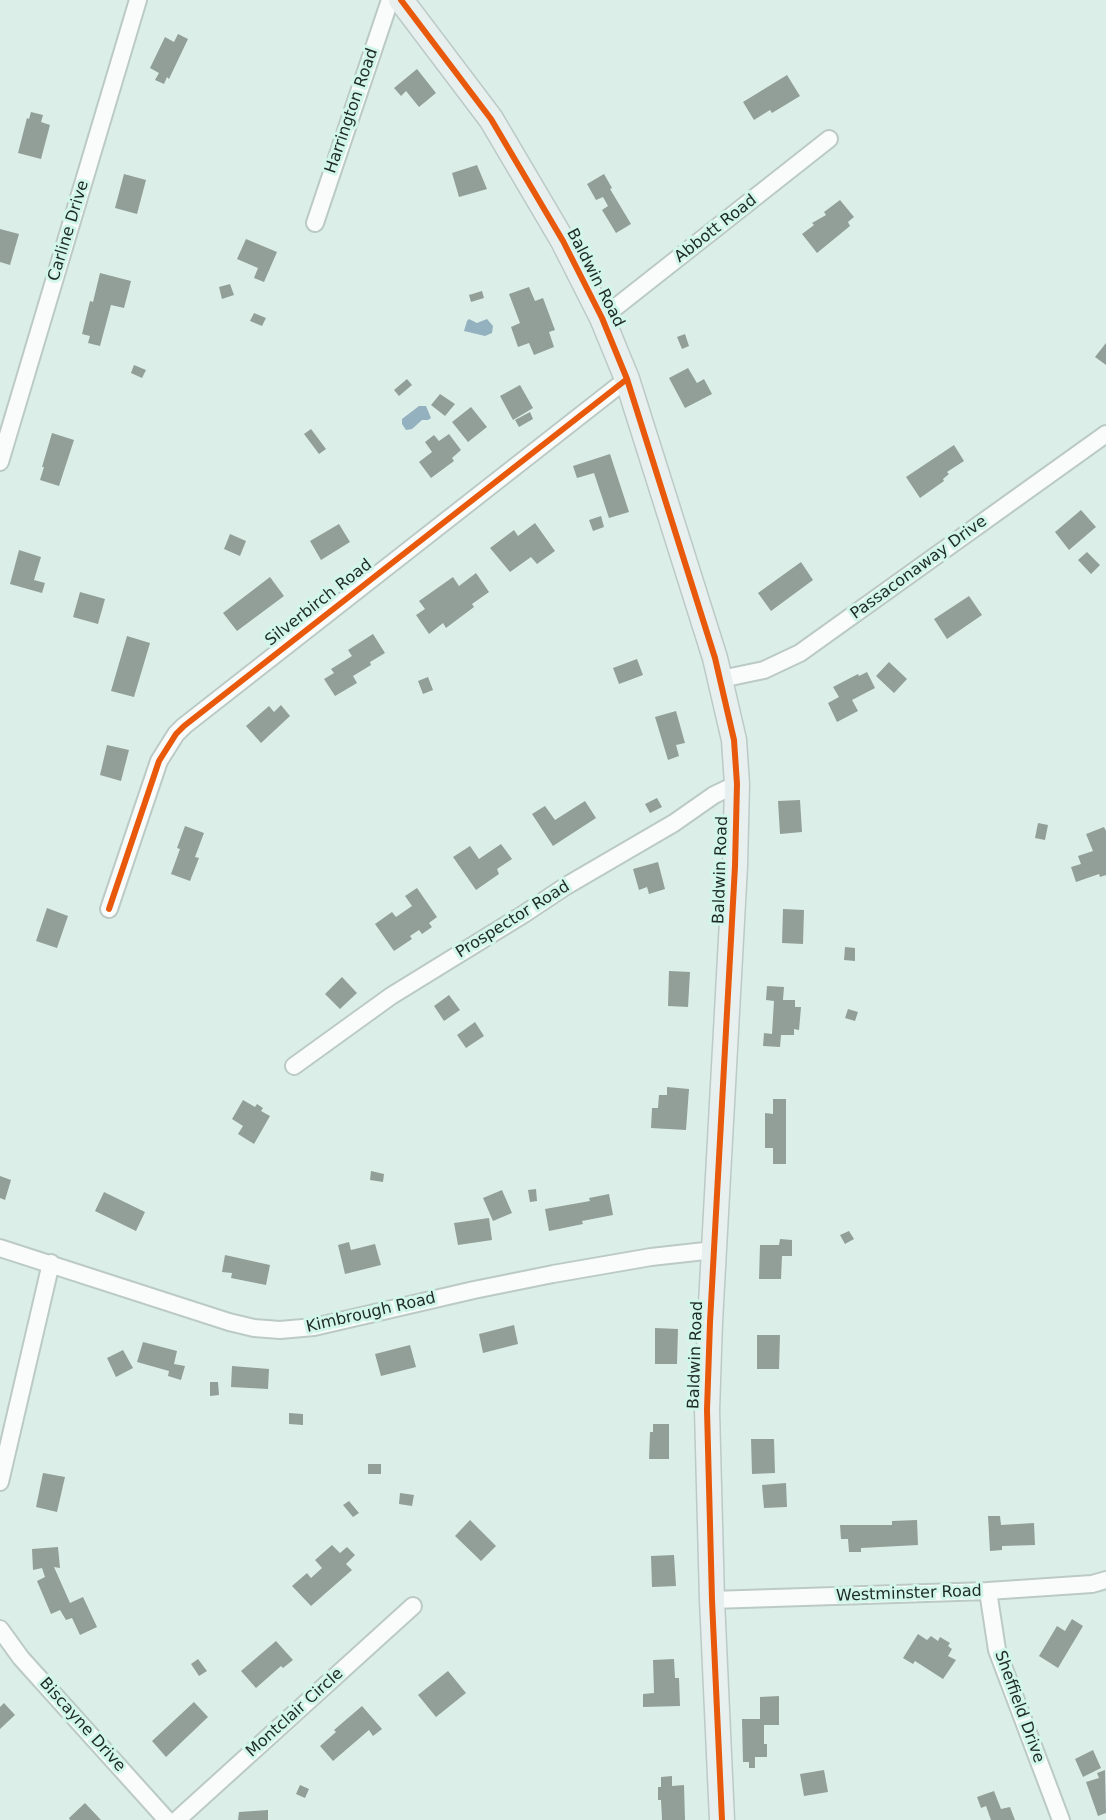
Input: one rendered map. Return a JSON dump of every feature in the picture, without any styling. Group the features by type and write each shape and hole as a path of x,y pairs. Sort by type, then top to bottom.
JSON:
{"street":[{"name":"Carline Drive","path":"0,462 138,0"},
{"name":"Harrington Road","path":"315,223 390,0"},
{"name":"Baldwin Road","path":"401,0 491,118 563,241 603,318 627,380 721,680 734,740 737,784 733,917 707,1419 722,1820"},
{"name":"Abbott Road","path":"603,318 829,139"},
{"name":"Silverbirch Road","path":"109,909 159,761 176,734 627,380"},
{"name":"Passaconaway Drive","path":"721,680 770,668 800,653 1106,434"},
{"name":"Prospector Road","path":"294,1066 391,996 566,886 674,823 714,795 737,784"},
{"name":"Kimbrough Road","path":"0,1248 238,1325 289,1330 314,1327 515,1281 651,1257 714,1250"},
{"path":"0,1482 51,1263"},
{"name":"Westminster Road","path":"712,1600 988,1591 1092,1584 1106,1581"},
{"name":"Sheffield Drive","path":"988,1591 997,1650 1062,1820"},
{"name":"Montclair Circle","path":"177,1820 413,1606"},
{"name":"Biscayne Drive","path":"0,1629 21,1658 167,1820"}],"water":[{"path":"469,319 477,323 487,319 493,326 492,333 485,336 464,331"},
{"path":"419,406 426,406 431,418 422,420 412,429 406,430 402,419"}],"building":[{"path":"178,34 188,39 169,79 167,77 164,84 155,80 159,73 150,68 165,37 174,42"},
{"path":"417,69 436,93 419,107 406,91 401,96 394,88"},
{"path":"787,75 800,96 772,113 770,110 754,120 743,102"},
{"path":"31,112 43,115 41,122 50,125 41,159 18,153 27,118 29,119"},
{"path":"477,165 487,189 459,197 452,173"},
{"path":"124,174 146,180 137,214 115,208"},
{"path":"604,174 612,188 610,189 631,224 616,233 602,210 608,206 603,197 596,200 587,184"},
{"path":"840,200 854,217 848,222 850,226 817,253 802,234 814,225 812,223 826,215 824,212"},
{"path":"0,229 19,234 10,265 0,262"},
{"path":"246,239 277,252 264,282 254,278 258,268 237,259"},
{"path":"100,273 131,281 124,308 111,305 100,346 88,343 90,336 82,334"},
{"path":"230,284 234,295 222,299 219,287"},
{"path":"529,287 535,301 543,298 555,330 549,332 554,347 534,355 529,343 518,347 511,327 520,323 509,294"},
{"path":"482,291 484,298 471,302 469,295"},
{"path":"254,313 266,318 262,326 250,321"},
{"path":"685,334 689,346 682,349 677,337"},
{"path":"1106,343 1106,365 1095,357"},
{"path":"134,365 146,370 142,378 131,373"},
{"path":"688,368 697,383 704,379 712,394 685,408 669,378"},
{"path":"407,379 412,385 399,396 394,390"},
{"path":"520,385 533,408 513,420 500,396"},
{"path":"440,394 455,404 445,416 431,405"},
{"path":"471,407 487,427 468,442 452,422"},
{"path":"530,412 533,419 519,427 515,420"},
{"path":"311,429 326,449 319,454 304,434"},
{"path":"52,433 74,440 59,486 40,480"},
{"path":"449,434 461,450 452,458 454,461 431,478 419,462 432,452 425,442 434,435 439,441"},
{"path":"954,445 964,461 947,472 949,474 943,479 944,481 920,498 906,477"},
{"path":"610,454 629,512 609,518 594,473 577,478 573,466"},
{"path":"1081,510 1096,527 1069,550 1055,532"},
{"path":"601,516 604,527 593,531 589,520"},
{"path":"535,523 555,551 537,564 531,557 510,572 490,548 514,530 518,536"},
{"path":"339,524 350,542 321,560 310,541"},
{"path":"230,534 246,541 240,556 224,549"},
{"path":"19,550 41,557 34,580 45,583 42,593 10,584"},
{"path":"1087,552 1100,565 1091,574 1078,560"},
{"path":"801,562 813,580 771,611 758,593"},
{"path":"476,573 489,592 472,604 474,607 446,628 443,623 429,634 416,615 425,609 419,601 453,577 459,586"},
{"path":"270,577 284,596 237,631 223,613"},
{"path":"80,592 105,599 98,624 73,617"},
{"path":"969,596 982,615 947,639 934,619"},
{"path":"373,634 385,653 353,676 357,683 335,696 324,679 334,673 331,669 352,656 348,650"},
{"path":"127,636 150,643 134,697 111,691"},
{"path":"637,659 643,675 619,684 613,668"},
{"path":"889,662 907,679 894,693 876,676"},
{"path":"867,672 875,688 852,700 858,711 837,722 828,703 839,697 833,687 858,674 859,676"},
{"path":"428,677 433,690 423,694 418,681"},
{"path":"281,705 290,716 261,743 246,726 269,706 274,712"},
{"path":"676,711 685,743 676,745 679,756 668,760 655,717"},
{"path":"107,745 129,750 121,781 100,775"},
{"path":"657,798 662,807 650,813 645,804"},
{"path":"800,800 802,832 780,834 778,801"},
{"path":"585,801 596,818 553,846 532,814 545,806 555,820"},
{"path":"1038,823 1048,825 1045,840 1035,838"},
{"path":"185,826 204,833 195,857 199,858 190,881 171,874"},
{"path":"1104,827 1106,831 1106,875 1100,877 1099,874 1076,882 1071,867 1081,864 1078,856 1093,851 1086,834"},
{"path":"501,844 512,859 497,869 499,874 476,890 453,857 470,846 479,859"},
{"path":"658,862 665,889 649,894 647,887 639,890 633,869"},
{"path":"417,888 437,917 429,923 432,927 422,934 419,930 410,936 412,939 394,951 375,924 392,912 396,917 412,906 405,896"},
{"path":"47,908 68,916 57,948 36,941"},
{"path":"783,909 804,910 803,944 782,943"},
{"path":"845,947 855,948 855,961 844,960"},
{"path":"669,971 690,972 688,1007 668,1006"},
{"path":"342,977 357,993 340,1009 325,994"},
{"path":"767,986 784,987 783,1000 795,1000 795,1007 801,1007 799,1030 794,1029 794,1035 781,1035 780,1047 763,1046 764,1033 772,1034 774,1001 766,1000"},
{"path":"449,995 460,1010 444,1021 434,1006"},
{"path":"848,1009 858,1012 855,1021 845,1018"},
{"path":"475,1022 484,1036 466,1048 457,1035"},
{"path":"667,1087 689,1089 686,1130 651,1128 652,1108 658,1108 659,1095 667,1095"},
{"path":"773,1099 786,1099 786,1164 773,1164 773,1148 765,1148 765,1113 773,1114"},
{"path":"243,1100 255,1107 257,1104 263,1108 261,1111 270,1116 254,1144 238,1134 243,1126 232,1119"},
{"path":"371,1171 384,1174 383,1182 370,1180"},
{"path":"0,1176 11,1180 5,1200 0,1198"},
{"path":"536,1189 537,1201 530,1202 528,1190"},
{"path":"502,1190 512,1213 493,1221 483,1198"},
{"path":"104,1192 145,1212 136,1231 95,1211"},
{"path":"609,1194 613,1215 549,1231 545,1209 590,1201 589,1198"},
{"path":"489,1218 492,1240 458,1245 454,1223"},
{"path":"849,1231 854,1239 845,1244 840,1235"},
{"path":"780,1239 792,1240 792,1256 782,1256 781,1279 759,1279 760,1245 779,1245"},
{"path":"349,1242 351,1250 375,1244 381,1265 345,1274 338,1245"},
{"path":"225,1255 270,1265 266,1285 231,1278 232,1273 222,1272"},
{"path":"514,1325 518,1344 483,1353 479,1334"},
{"path":"655,1328 678,1329 677,1364 655,1364"},
{"path":"757,1335 780,1335 779,1369 757,1369"},
{"path":"143,1342 177,1351 174,1364 185,1366 181,1380 168,1376 169,1371 137,1362"},
{"path":"410,1345 416,1367 381,1376 375,1354"},
{"path":"123,1350 133,1368 116,1377 107,1358"},
{"path":"232,1366 269,1369 268,1389 231,1387"},
{"path":"210,1382 218,1382 219,1395 210,1396"},
{"path":"289,1413 303,1414 303,1425 289,1424"},
{"path":"653,1424 669,1424 669,1459 649,1459 650,1432 653,1432"},
{"path":"751,1439 774,1439 775,1473 752,1474"},
{"path":"368,1464 381,1464 381,1474 368,1474"},
{"path":"43,1473 65,1477 57,1512 36,1507"},
{"path":"786,1483 787,1507 764,1508 762,1485"},
{"path":"400,1493 414,1495 412,1506 399,1504"},
{"path":"349,1501 359,1513 353,1517 343,1505"},
{"path":"988,1516 1000,1516 1001,1525 1034,1523 1035,1545 1002,1546 1002,1550 990,1551"},
{"path":"470,1520 496,1546 481,1561 455,1536"},
{"path":"917,1520 918,1545 861,1548 861,1552 849,1552 848,1539 841,1539 840,1525 892,1525 892,1521"},
{"path":"332,1545 340,1553 347,1547 355,1555 346,1564 352,1570 311,1606 292,1586 307,1573 311,1578 322,1568 315,1560"},
{"path":"58,1547 60,1568 54,1567 70,1603 83,1597 97,1627 80,1635 72,1618 66,1620 60,1610 51,1614 37,1581 45,1577 42,1568 33,1570 32,1549"},
{"path":"674,1555 676,1586 652,1587 651,1556"},
{"path":"1072,1619 1083,1626 1058,1668 1039,1656 1057,1626 1065,1631"},
{"path":"918,1634 927,1640 931,1636 938,1641 940,1637 950,1643 948,1646 952,1649 948,1656 956,1660 943,1679 915,1661 913,1664 903,1658"},
{"path":"276,1641 293,1660 283,1668 281,1666 256,1688 241,1671"},
{"path":"198,1659 207,1671 199,1676 191,1664"},
{"path":"674,1659 675,1678 679,1678 680,1706 643,1707 643,1694 654,1693 653,1660"},
{"path":"448,1671 466,1693 436,1717 418,1695"},
{"path":"779,1696 779,1725 764,1725 767,1757 755,1757 755,1768 749,1768 749,1762 743,1762 742,1719 760,1719 760,1697"},
{"path":"194,1702 208,1717 166,1757 152,1741"},
{"path":"4,1703 15,1715 0,1729 0,1707"},
{"path":"362,1706 382,1729 373,1736 369,1730 333,1761 320,1746 336,1732 334,1730"},
{"path":"1093,1750 1101,1768 1083,1777 1075,1759"},
{"path":"824,1770 828,1792 804,1796 800,1774"},
{"path":"1105,1770 1106,1813 1098,1816 1086,1782 1099,1778 1097,1773"},
{"path":"672,1776 672,1786 684,1785 685,1820 662,1820 658,1787 661,1787 661,1777"},
{"path":"300,1785 309,1789 305,1798 296,1794"},
{"path":"994,1791 1001,1809 1010,1807 1015,1820 991,1820 986,1806 981,1808 977,1797"},
{"path":"85,1803 101,1820 70,1820 69,1818"},
{"path":"268,1810 268,1820 238,1820 239,1812"}],"cycle path":[{"path":"401,0 491,119 563,241 602,318 627,379 715,658 734,740 737,784 735,866 707,1410 712,1600 722,1820"},
{"path":"109,909 159,761 176,734 627,379"}]}
